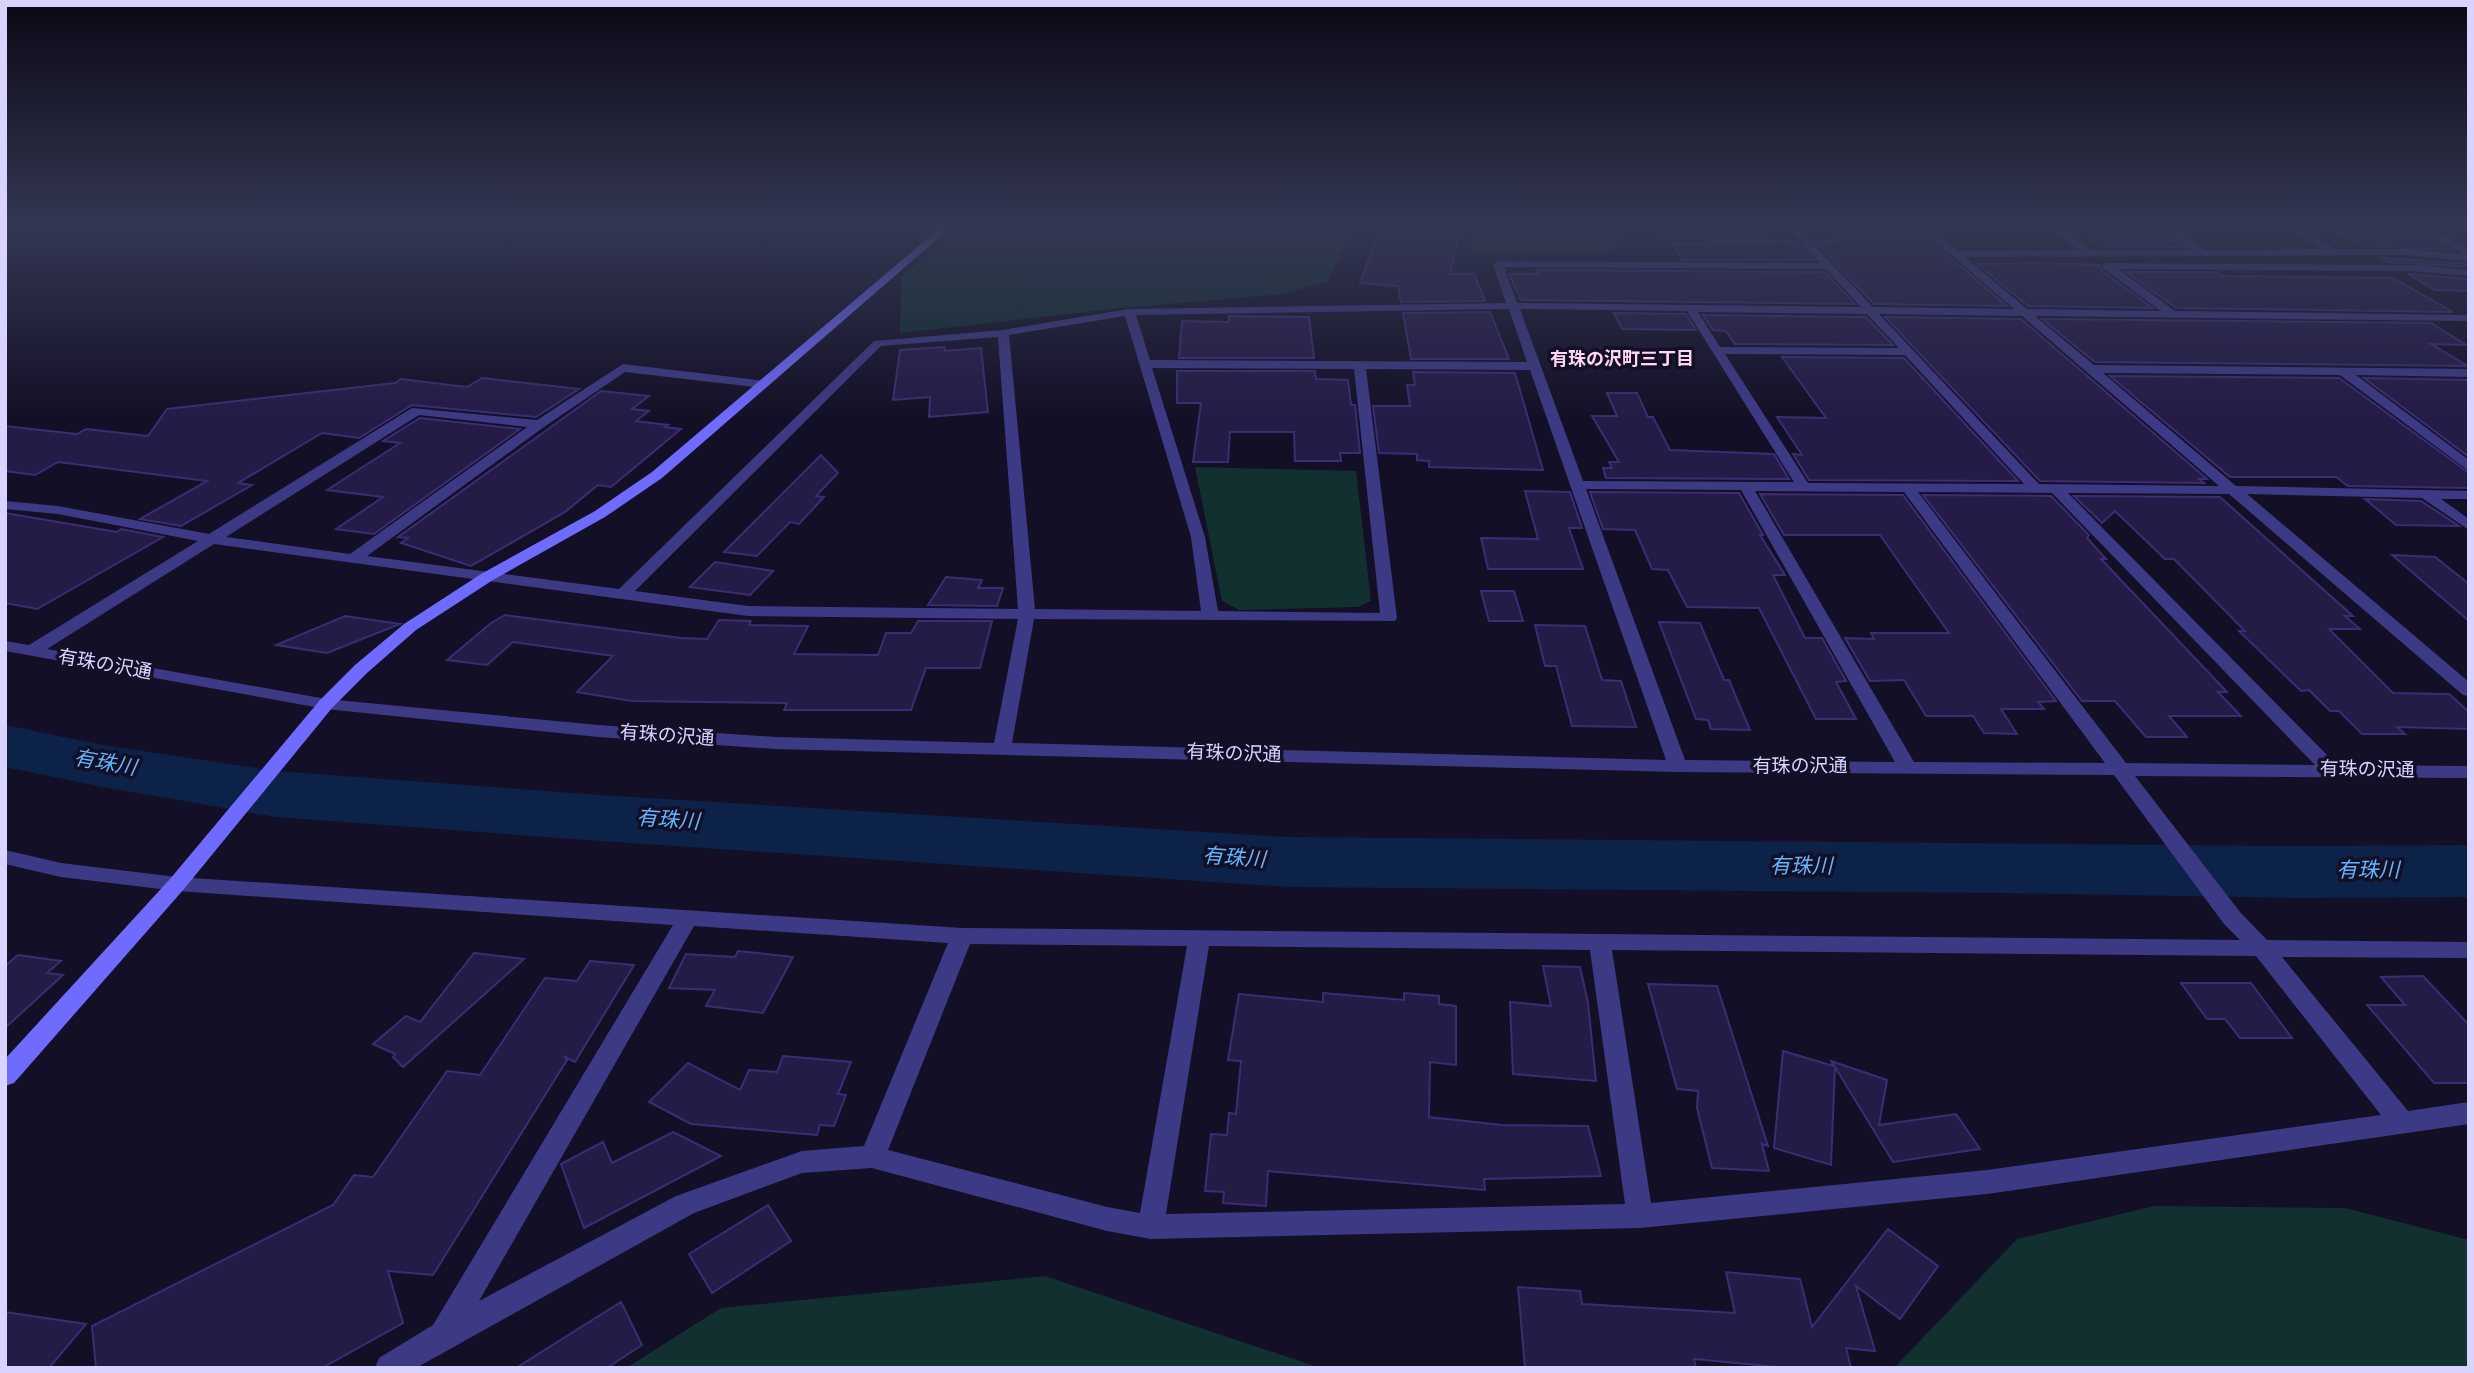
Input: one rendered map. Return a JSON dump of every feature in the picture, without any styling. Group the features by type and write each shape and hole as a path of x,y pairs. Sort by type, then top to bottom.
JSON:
{"street":[{"path":"5,1076 177,884 326,704 410,627 487,577 600,514 657,475 871,291"},
{"path":"1506,291 1678,766"},
{"path":"1851,291 2036,489"},
{"path":"1999,291 2469,691"},
{"path":"2141,291 2175,316"},
{"path":"622,595 878,343 1003,333 1129,312 1511,306 2469,318"},
{"path":"1690,308 1804,487"},
{"path":"1129,312 1198,537 1210,615"},
{"path":"1002,748 1027,614 1003,333"},
{"path":"1717,350 1909,352"},
{"path":"1146,364 1533,366"},
{"path":"5,505 58,510 211,539 748,611 1389,618 1360,366"},
{"path":"353,559 539,424 623,368 763,384"},
{"path":"2090,369 2469,373"},
{"path":"2342,371 2469,467"},
{"path":"30,652 417,411 539,424"},
{"path":"1576,485 2235,490 2469,495"},
{"path":"1746,487 1907,766"},
{"path":"1908,488 2232,918 2263,949 2400,1121"},
{"path":"2056,489 2331,770"},
{"path":"2427,495 2469,526"},
{"name":"有珠の沢通","path":"5,646 326,704 598,732 775,743 1678,766 2469,772"},
{"path":"5,857 61,870 177,884 962,936 2469,950"},
{"path":"443,1335 688,918"},
{"path":"872,1157 962,936"},
{"path":"1151,1227 1199,940"},
{"path":"1600,942 1640,1216"},
{"path":"389,1368 443,1335 685,1204 802,1161 872,1157 1108,1219 1151,1227 1640,1216 1987,1182 2469,1113"}],"green space":[{"path":"901,291 1293,291 1282,294 1122,308 900,333"},
{"path":"1195,467 1356,471 1371,601 1358,607 1239,610 1222,601"},
{"path":"2154,1206 2345,1208 2469,1240 2469,1368 1894,1368 2017,1239"},
{"path":"1045,1276 1321,1368 626,1368 721,1308"}],"building":[{"path":"1399,291 1481,291 1485,301 1401,302"},
{"path":"1517,291 1843,291 1855,304 1521,300"},
{"path":"1862,291 1990,291 2007,306 1874,304"},
{"path":"2010,291 2130,291 2153,308 2028,306"},
{"path":"2152,291 2416,291 2453,312 2176,308"},
{"path":"1490,312 1509,359 1411,359 1403,313"},
{"path":"1614,313 1686,314 1696,330 1622,329"},
{"path":"1703,315 1866,317 1893,345 1735,344 1726,331 1713,330"},
{"path":"1229,316 1309,317 1314,358 1179,358 1182,321 1229,322"},
{"path":"1885,317 2021,319 2207,479 2199,479 2204,483 2040,481"},
{"path":"2042,319 2431,323 2466,345 2431,344 2468,366 2095,362"},
{"path":"944,347 945,351 981,348 988,412 929,417 930,397 893,400 900,350"},
{"path":"1782,357 1904,358 2018,481 1809,480 1793,454 1802,455 1777,417 1826,418"},
{"path":"1177,371 1315,371 1316,379 1348,380 1351,405 1355,405 1360,453 1340,453 1341,461 1295,461 1294,432 1230,432 1228,462 1193,462 1201,403 1177,403"},
{"path":"1413,372 1515,373 1543,470 1429,467 1429,461 1417,460 1417,454 1379,453 1373,406 1410,406 1407,385 1415,385"},
{"path":"2110,376 2339,378 2469,473 2469,488 2348,486 2336,477 2230,477"},
{"path":"482,378 579,389 536,417 412,405 359,438 322,433 238,483 252,485 181,526 140,519 207,481 58,462 35,475 5,471 5,426 77,434 86,429 148,436 167,409 395,383 401,379 467,387"},
{"path":"2364,378 2469,380 2469,457"},
{"path":"601,391 649,396 632,409 649,411 636,421 681,429 611,487 598,485 565,512 471,566 401,543 408,538 398,537"},
{"path":"1607,393 1637,393 1648,417 1653,417 1670,450 1774,454 1789,479 1606,478 1603,468 1612,468 1609,462 1619,462 1592,416 1617,416"},
{"path":"420,418 520,429 374,534 336,529 383,497 327,490 400,443 383,441"},
{"path":"821,455 838,473 816,496 824,497 799,524 790,522 757,556 724,552"},
{"path":"1525,491 1570,492 1582,528 1569,528 1583,569 1488,569 1481,538 1538,539"},
{"path":"1590,492 1739,493 1763,535 1760,535 1785,575 1773,575 1805,638 1822,638 1846,681 1836,682 1856,719 1816,719 1759,608 1687,607 1668,570 1652,569 1635,530 1603,529"},
{"path":"1760,494 1903,495 2056,701 2038,702 2044,709 2001,709 2017,734 1984,733 1973,716 1926,716 1904,680 1870,681 1845,638 1874,639 1871,633 1949,633 1880,535 1784,535"},
{"path":"1923,495 2051,496 2089,535 2087,538 2106,559 2101,559 2227,692 2218,692 2241,716 2169,716 2187,737 2146,737 2115,701 2082,701"},
{"path":"2074,496 2220,497 2353,616 2345,616 2360,629 2329,629 2393,693 2449,694 2469,712 2469,729 2397,727 2405,734 2362,734 2339,711 2330,711 2309,690 2301,691 2239,631 2245,631 2174,559 2165,559 2115,511 2102,523"},
{"path":"2365,499 2421,501 2459,526 2396,525"},
{"path":"5,513 163,537 37,609 5,603"},
{"path":"2392,555 2435,557 2469,584 2469,621"},
{"path":"715,562 773,571 750,595 690,587"},
{"path":"946,577 982,580 978,588 1003,588 997,606 928,605"},
{"path":"1481,591 1514,591 1523,621 1489,621"},
{"path":"505,615 707,639 719,620 751,621 749,625 808,626 794,654 878,655 886,633 911,633 918,621 992,621 980,668 926,668 911,710 784,710 787,703 632,701 577,692 613,656 513,642 487,665 447,660 491,623"},
{"path":"345,616 400,624 327,653 276,645"},
{"path":"1659,622 1700,623 1724,680 1729,680 1750,730 1711,729 1708,720 1696,719"},
{"path":"1535,625 1585,626 1602,680 1621,681 1636,727 1572,726 1556,666 1545,666"},
{"path":"738,951 793,957 763,1013 706,1006 715,990 669,988 686,954 735,957"},
{"path":"474,953 524,959 403,1067 393,1057 395,1054 373,1044 406,1016 420,1022"},
{"path":"18,955 61,961 47,973 63,975 5,1028 5,966"},
{"path":"590,961 634,965 575,1062 565,1057 567,1060 433,1275 388,1271 403,1323 322,1368 96,1368 92,1326 333,1205 354,1175 373,1177 447,1071 480,1075 545,978 577,981"},
{"path":"1543,966 1580,967 1588,1003 1596,1081 1513,1074 1510,1002 1551,1006"},
{"path":"2423,976 2469,1025 2469,1083 2434,1083 2367,1005 2405,1005 2381,977"},
{"path":"2181,983 2251,983 2292,1038 2240,1038 2225,1019 2207,1019"},
{"path":"1648,984 1717,986 1768,1146 1762,1144 1769,1171 1712,1168 1697,1108 1698,1091 1677,1089"},
{"path":"1323,993 1404,1000 1404,993 1439,996 1439,1004 1456,1006 1456,1065 1430,1062 1429,1117 1502,1125 1588,1126 1601,1176 1484,1179 1485,1190 1268,1171 1266,1206 1223,1203 1224,1192 1205,1191 1211,1134 1227,1135 1229,1113 1236,1114 1241,1061 1228,1060 1239,994 1323,1002"},
{"path":"1783,1051 1834,1066 1831,1061 1887,1080 1879,1125 1956,1114 1980,1149 1893,1162 1835,1067 1831,1165 1774,1148"},
{"path":"783,1056 851,1062 838,1094 846,1095 834,1126 820,1125 817,1135 691,1124 649,1102 688,1063 740,1090 749,1070 777,1072"},
{"path":"673,1132 721,1156 584,1228 561,1164 603,1142 612,1163"},
{"path":"768,1205 791,1241 712,1293 689,1254"},
{"path":"1888,1229 1938,1266 1900,1319 1856,1286 1875,1351 1846,1348 1851,1368 1787,1368 1694,1359 1696,1368 1525,1368 1518,1287 1580,1291 1582,1304 1735,1313 1726,1272 1800,1279 1812,1327"},
{"path":"621,1302 642,1345 607,1368 516,1368"},
{"path":"5,1312 86,1324 49,1368 5,1368"}],"waterway":[{"name":"有珠川","path":"5,746 103,766 276,794 600,818 1288,862 2297,872 2469,871"}],"district":[{"name":"有珠の沢町三丁目","path":"1622,359"}]}
